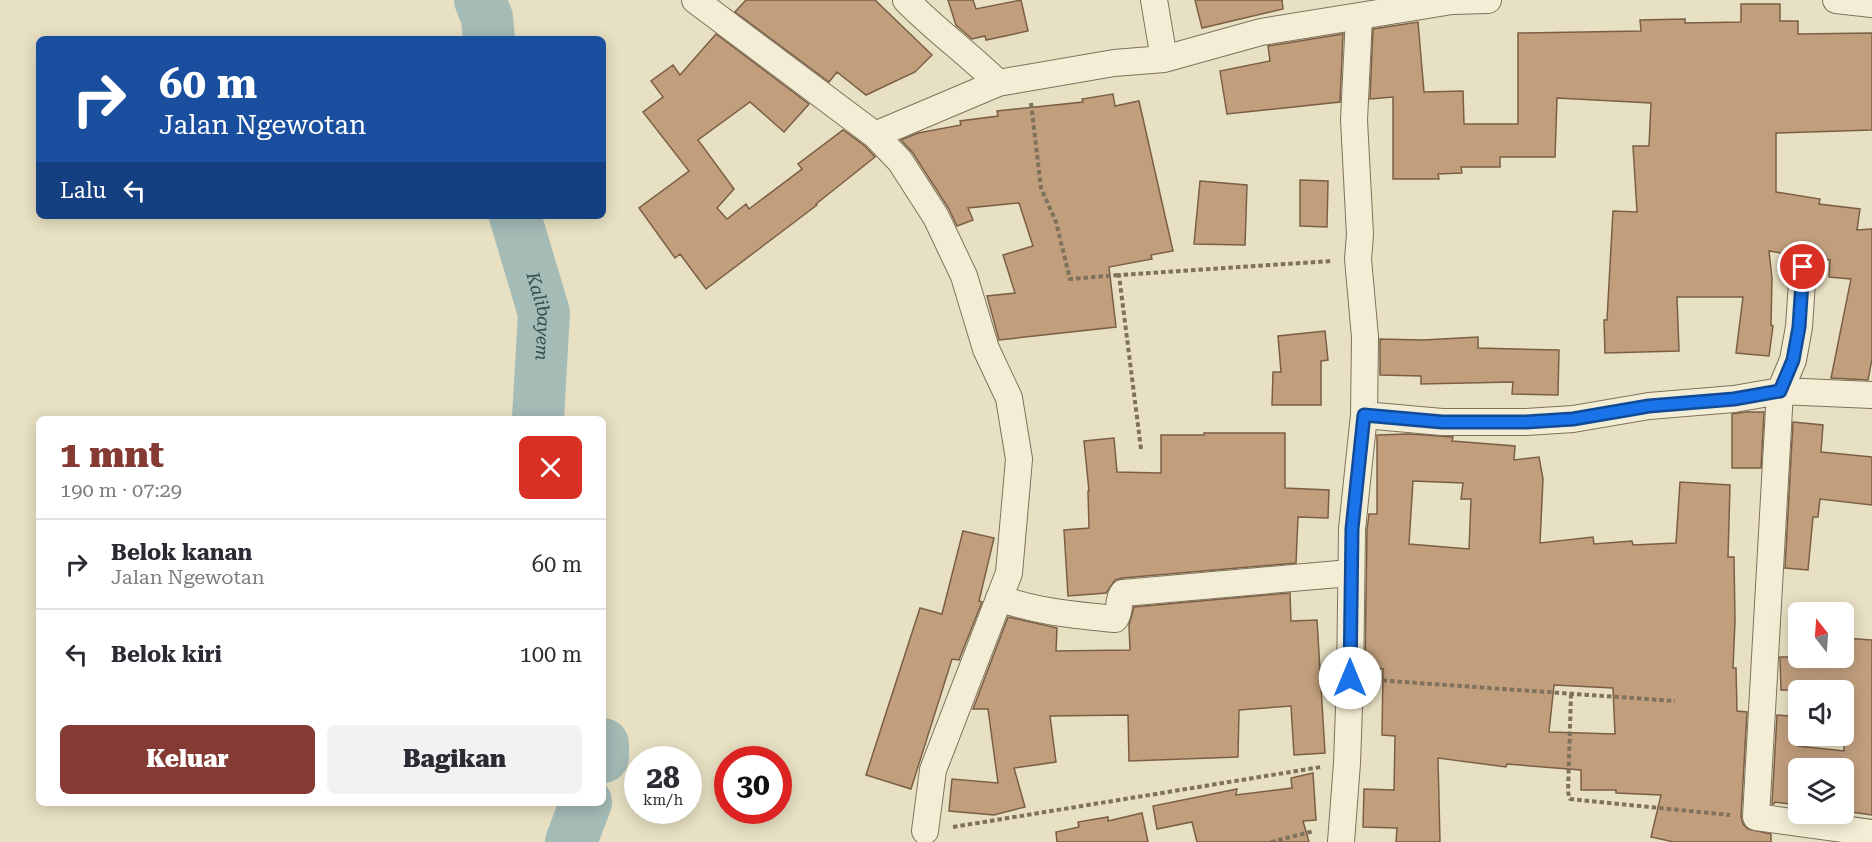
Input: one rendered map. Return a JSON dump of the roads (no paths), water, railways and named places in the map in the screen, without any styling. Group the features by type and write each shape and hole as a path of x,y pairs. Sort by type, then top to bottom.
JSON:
{"street":[{"path":"695,0 875,135 900,161 936,217 964,276 986,349 1009,398 1019,459 1009,573 933,770 925,831"},
{"path":"906,0 927,21 978,63 998,84"},
{"path":"1154,0 1164,59"},
{"path":"875,135 998,84 1114,63 1164,59 1261,32 1452,1 1488,0"},
{"path":"1836,0 1872,4"},
{"path":"1342,833 1350,678 1352,529 1364,415 1365,337 1358,259 1360,235 1354,120 1359,17"},
{"path":"1803,267 1799,327 1793,360 1780,391 1756,817 1872,833"},
{"path":"1364,415 1442,422 1526,422 1573,419 1649,406 1734,399 1780,391 1872,394"},
{"path":"999,598 1052,613 1115,619 1118,616 1120,597 1123,593 1350,573"}],"waterway":[{"name":"Kalibayem","path":"480,0 487,18 489,36"},
{"name":"Kalibayem","path":"516,219 544,313 538,416"},
{"name":"Kalibayem","path":"571,842 584,806"}]}
